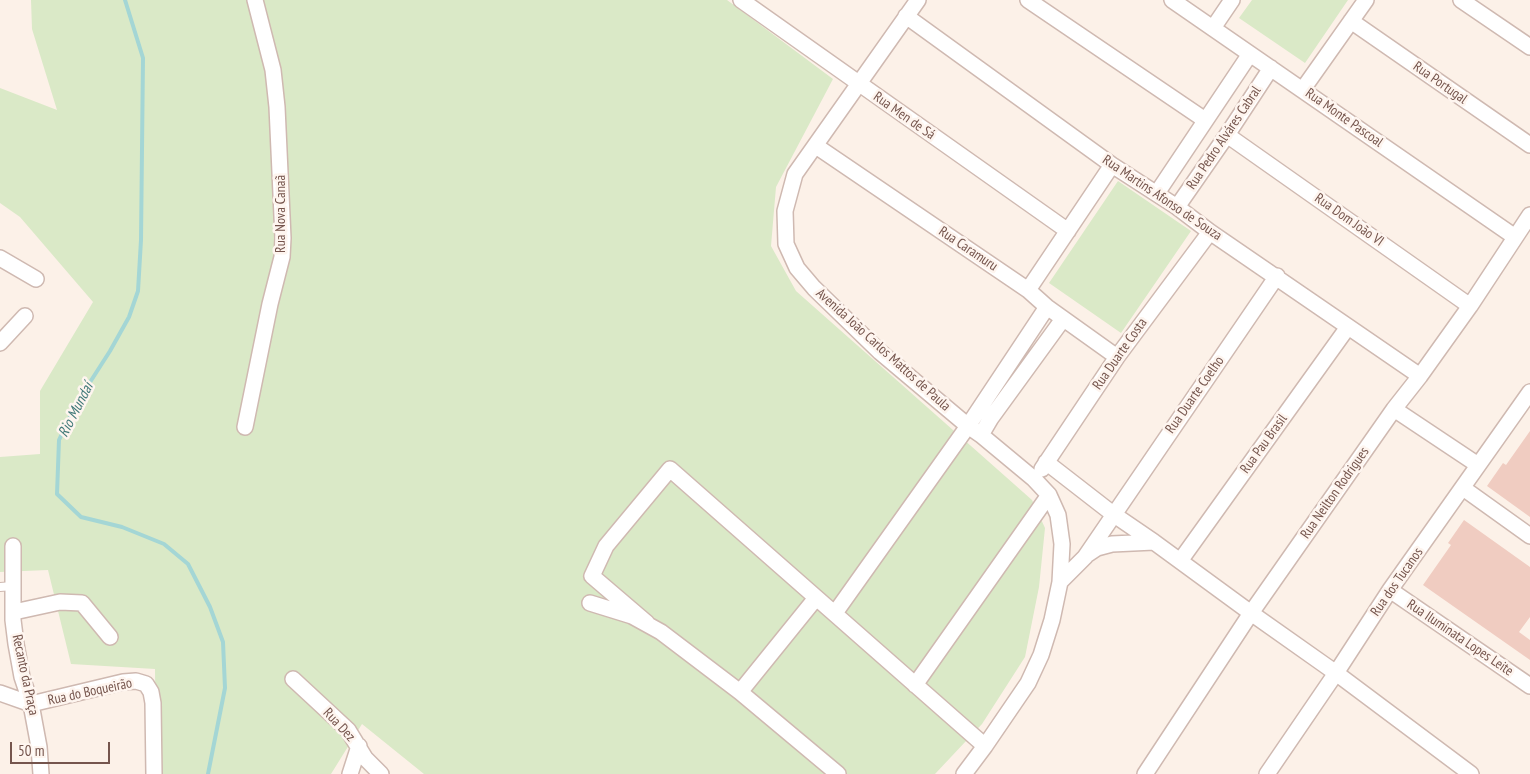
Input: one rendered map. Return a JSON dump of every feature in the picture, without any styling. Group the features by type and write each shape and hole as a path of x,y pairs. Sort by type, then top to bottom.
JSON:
{"street":[{"name":"Rua Nova Canaã","path":"245,427 270,304 282,257 283,238 273,70 255,0"},
{"name":"Rua Men de Sá","path":"741,0 1068,231"},
{"name":"Avenida João Carlos Mattos de Paula","path":"918,0 796,174 785,212 786,244 797,268 814,288 880,352 1034,480 1049,495 1058,514 1062,544 1060,582 1052,620 1037,662 1028,683 964,774"},
{"path":"1028,0 1205,120"},
{"name":"Rua Monte Pascoal","path":"1172,0 1515,237"},
{"path":"1213,28 1232,0"},
{"path":"1303,89 1366,0"},
{"path":"1462,0 1530,47"},
{"name":"Rua Martins Afonso de Souza","path":"906,16 1112,165 1157,193 1210,232 1277,276 1420,376"},
{"name":"Rua Portugal","path":"1351,21 1530,145"},
{"name":"Rua Pedro Alváres Cabral","path":"1157,193 1250,54"},
{"name":"Rua Pedro Alváres Cabral","path":"1177,207 1227,135 1270,68"},
{"name":"Rua Dom João VI","path":"1227,135 1470,306"},
{"name":"Rua Caramuru","path":"816,146 1028,290 1046,307 1116,357"},
{"path":"1028,290 1112,165"},
{"name":"Rua Neilton Rodrigues","path":"1145,774 1251,613 1394,409 1470,306 1530,215"},
{"name":"Rua Duarte Costa","path":"1034,480 1116,357 1210,232"},
{"path":"0,258 36,279"},
{"name":"Rua Duarte Coelho","path":"1085,557 1277,276"},
{"path":"835,613 968,426 1046,307"},
{"path":"0,343 25,316"},
{"path":"981,435 1063,319"},
{"name":"Rua Pau Brasil","path":"1180,561 1348,327"},
{"name":"Rua dos Tucanos","path":"1267,774 1390,590 1530,392"},
{"path":"1394,409 1478,465"},
{"path":"1046,462 1113,514 1336,673 1471,774"},
{"path":"647,623 592,576 606,546 670,469 985,746"},
{"path":"1463,488 1530,536"},
{"path":"915,685 1049,495"},
{"path":"1060,582 1097,548 1112,544 1154,542"},
{"name":"Recanto da Praça","path":"13,546 7,587 14,612 16,644 22,677 31,704 39,747 41,774"},
{"name":"Rua Iluminata Lopes Leite","path":"1390,590 1530,686"},
{"path":"740,692 816,598"},
{"path":"14,612 60,602 82,603 110,637"},
{"path":"590,602 632,616 661,632 740,692 838,774"},
{"name":"Rua Dez","path":"293,680 348,730 365,758 381,774"},
{"name":"Rua do Boqueirão","path":"31,704 123,682 136,681 146,684 151,692 153,703 154,774"},
{"path":"0,693 31,704"},
{"path":"350,774 359,746"}],"green space":[{"path":"31,0 727,0 833,79 776,187 771,246 796,291 1032,500 1045,528 1039,587 1025,657 982,724 935,774 424,774 362,724 331,774 156,774 155,669 71,664 48,570 0,572 0,457 40,454 40,391 93,302 20,217 0,203 0,88 57,110 32,29"},
{"path":"1252,0 1348,0 1305,63 1239,18"},
{"path":"1118,181 1191,231 1121,333 1049,283"}],"building":[{"path":"1530,431 1530,517 1487,486 1503,463 1506,465"},
{"path":"1464,520 1530,567 1530,617 1519,632 1530,640 1530,660 1423,585 1451,545 1448,543"}],"waterway":[{"name":"Rio Mundaí","path":"125,0 143,58 141,240 138,291 129,317 76,404 59,440 57,494 81,517 122,527 164,544 188,564 210,607 223,642 225,688 208,774"}]}
